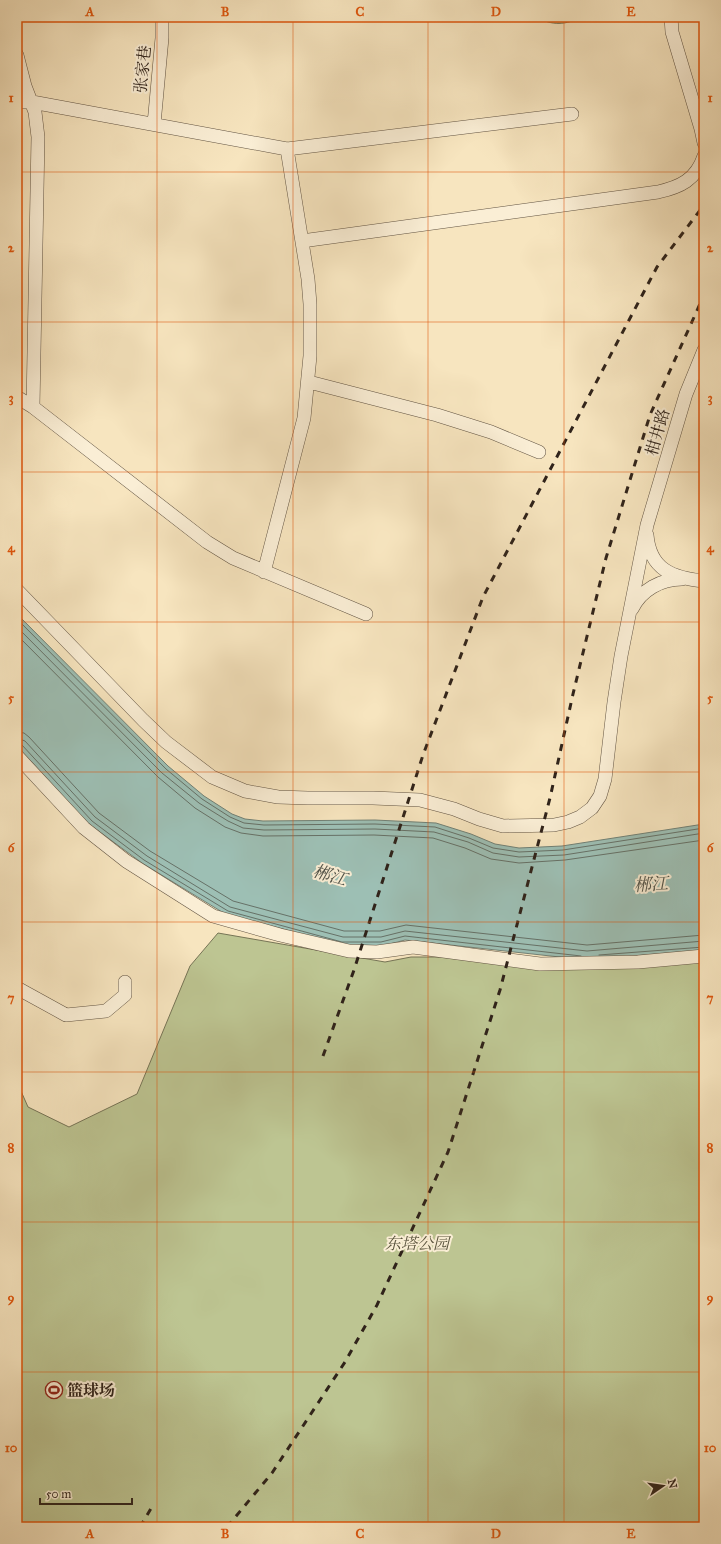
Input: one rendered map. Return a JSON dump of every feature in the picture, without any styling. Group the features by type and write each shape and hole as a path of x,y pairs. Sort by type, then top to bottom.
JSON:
{"street":[{"name":"张家巷","path":"154,124 162,38 162,17"},
{"path":"671,17 672,32 704,143"},
{"path":"17,55 25,86 35,112 38,137 33,406"},
{"path":"17,102 32,102 287,148 572,114"},
{"path":"264,572 304,418 310,356 310,304 302,241 287,148"},
{"path":"302,241 658,192 683,184 694,174 701,164 704,156"},
{"name":"柑井路","path":"627,621 647,525 686,394 704,350"},
{"path":"308,382 437,415 491,432 539,452"},
{"path":"17,397 33,406 207,542 233,558 366,614"},
{"path":"647,525 648,541 653,557 667,572 686,579 704,581"},
{"path":"17,590 143,720 166,742 212,777 245,791 278,797 420,800 454,809 479,819 503,826 554,825 568,822 580,817 592,808 600,796 605,779 614,702 627,621 633,606 640,596 650,588 667,580 686,579"},
{"path":"17,756 84,828 126,861 213,916 349,952 377,952 413,947 540,964 638,962 704,956"},
{"path":"17,988 66,1015 106,1011 124,995 125,982"}],"green space":[{"path":"537,17 581,17 570,22 553,23"},
{"name":"东塔公园","path":"218,933 385,962 411,957 441,957 539,969 704,960 704,1527 327,1527 315,1522 310,1527 17,1527 17,1082 28,1107 69,1127 137,1094 190,966"}],"water":[{"name":"郴江","path":"17,614 168,766 204,796 232,814 245,819 263,821 375,820 436,823 471,834 495,844 519,848 562,846 704,824 704,950 587,960 405,940 382,946 342,946 227,915 142,863 89,824 17,746"}],"railway":[{"path":"323,1056 354,970 423,755 483,597 657,267 704,205"},
{"path":"227,1527 272,1473 345,1362 377,1305 448,1152 500,990 550,798 573,694 606,558 650,415 704,295"},
{"path":"140,1527 153,1505"}],"place":[{"name":"篮球场","path":"54,1390"}]}
